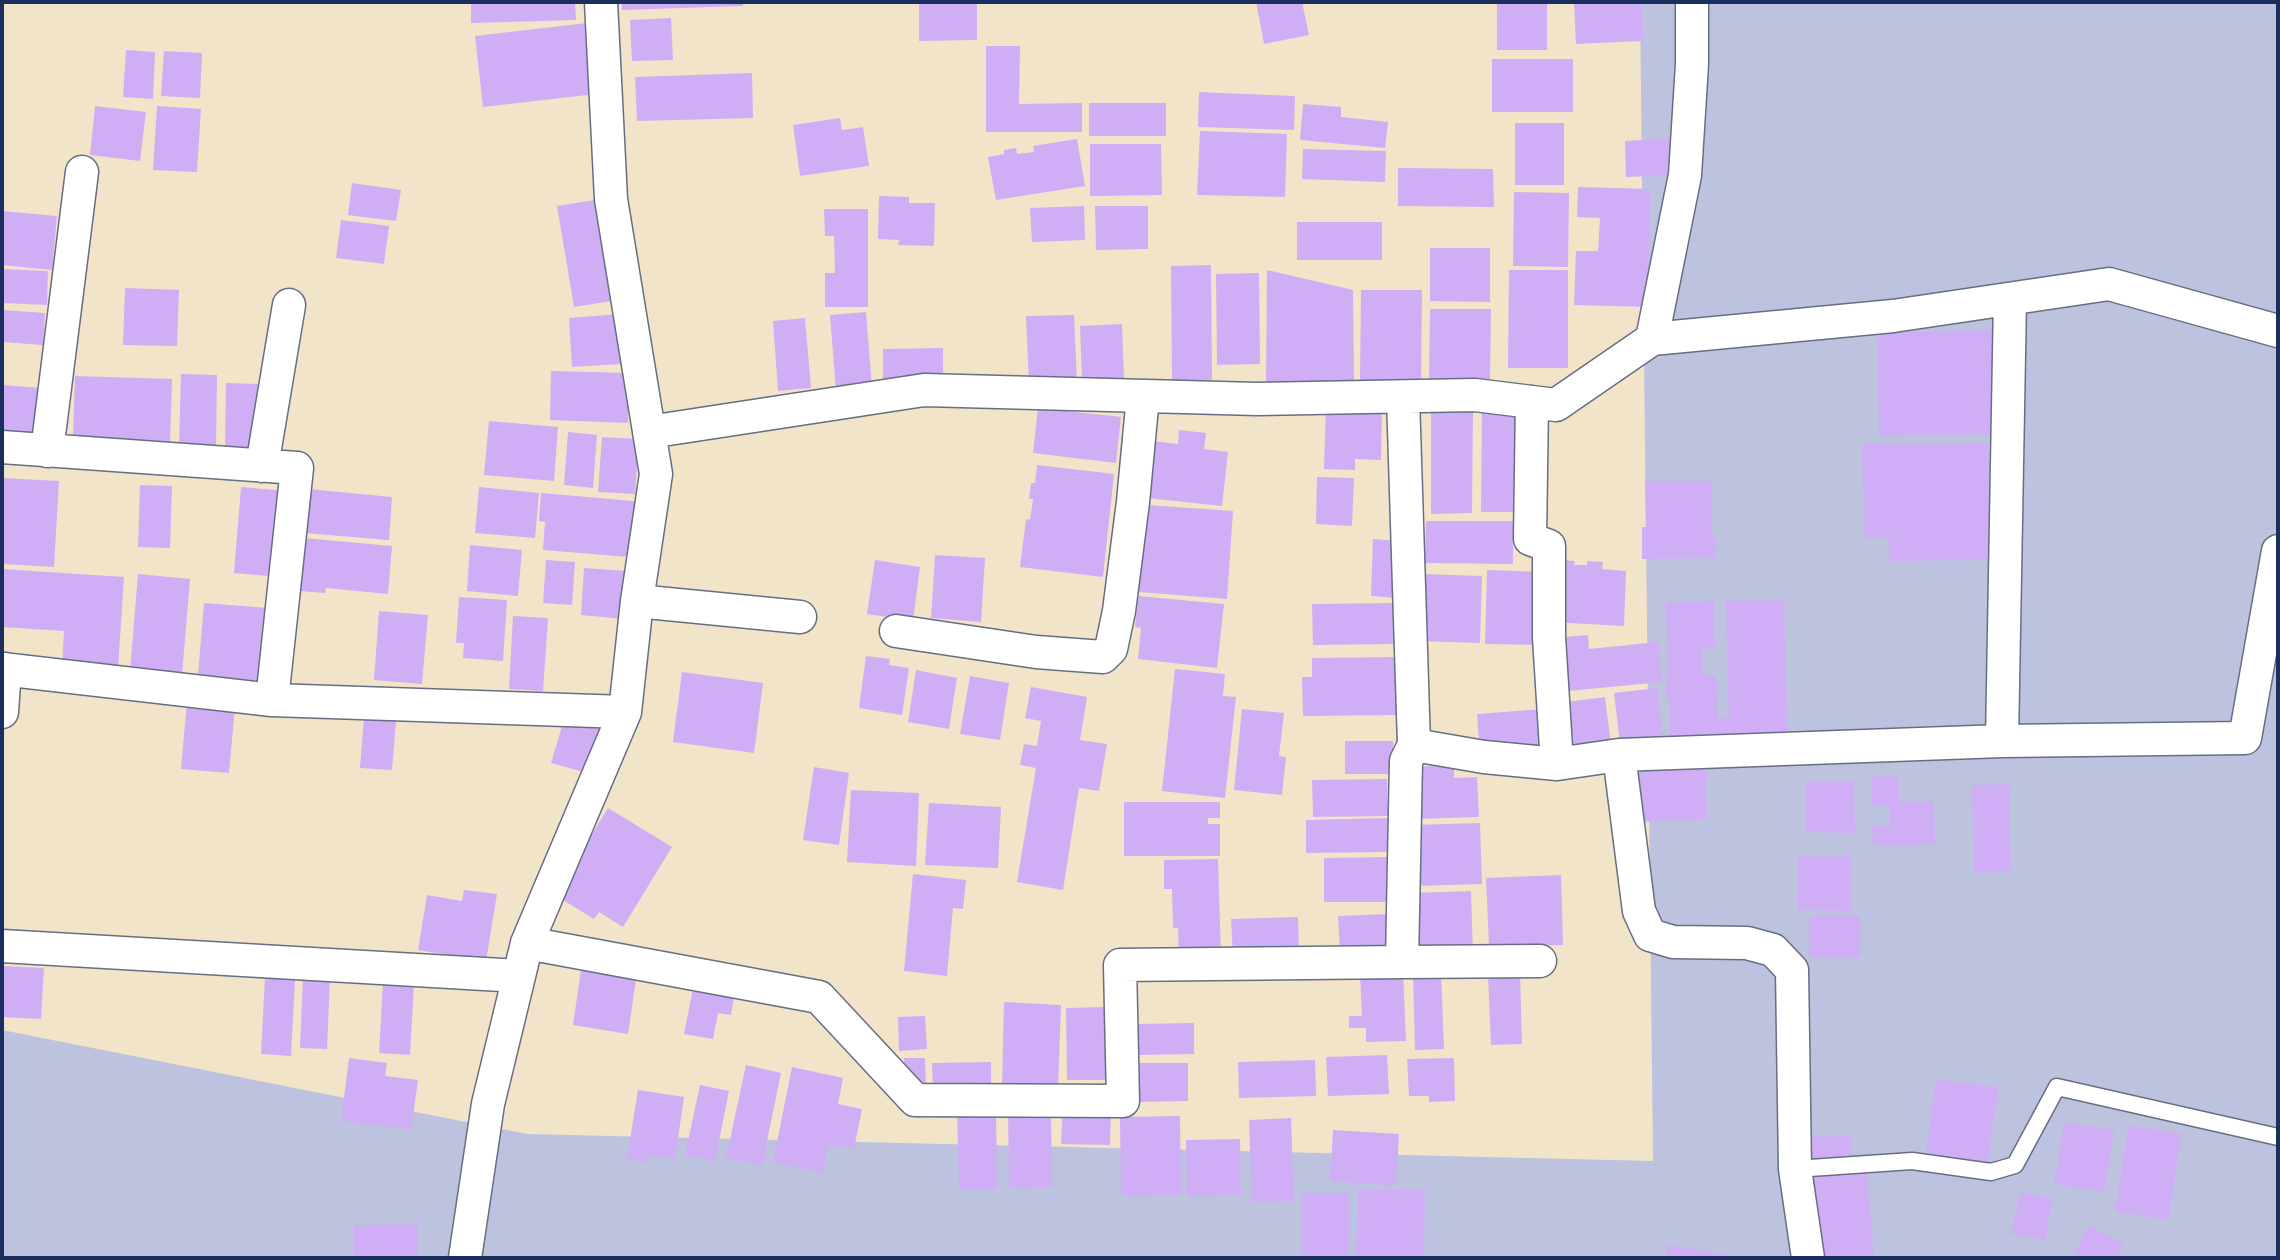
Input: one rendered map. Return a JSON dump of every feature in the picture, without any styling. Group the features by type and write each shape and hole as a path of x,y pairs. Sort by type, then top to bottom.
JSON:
{"street":[{"path":"466,1258 488,1104 527,943 625,712 637,601 656,474 611,199 601,2"},
{"path":"1652,338 1685,175 1692,64 1692,2"},
{"path":"47,451 82,172"},
{"path":"649,432 924,390 1257,399 1475,395 1556,405 1652,338 1893,316 2109,284 2278,331"},
{"path":"2002,740 2010,299"},
{"path":"262,466 289,305"},
{"path":"896,631 1037,652 1103,657 1111,649 1119,611 1143,396"},
{"path":"1402,962 1406,761 1414,745 1403,397"},
{"path":"1532,402 1530,539 1549,546 1549,638 1557,764"},
{"path":"2,447 298,468 272,700"},
{"path":"1414,745 1484,757 1557,764 1619,755 2002,740 2245,738 2278,551"},
{"path":"637,601 800,617"},
{"path":"2,712 4,669 272,700 625,712"},
{"path":"1619,755 1639,911 1650,935 1673,942 1747,943 1773,950 1792,970 1795,1169 1808,1258"},
{"path":"527,943 820,997 915,1100 1124,1101 1120,965 1540,961"},
{"path":"2,946 519,976"}],"lane":[{"path":"1795,1169 1912,1161 1991,1172 2015,1165 2057,1087 2278,1137"}],"shaded area":[{"path":"1640,2 2278,2 2278,1258 2,1258 2,1030 527,1134 1653,1161"}],"building":[{"path":"471,2 575,2 576,20 471,23"},
{"path":"622,2 743,2 743,6 622,10"},
{"path":"919,2 977,2 977,40 919,41"},
{"path":"1256,2 1302,2 1309,35 1264,44"},
{"path":"1497,2 1547,2 1547,50 1497,50"},
{"path":"1574,2 1642,3 1643,41 1576,44"},
{"path":"671,18 673,60 632,61 630,20"},
{"path":"587,23 596,94 483,107 475,36"},
{"path":"986,46 1020,46 1019,104 1082,103 1082,132 986,132"},
{"path":"126,50 155,52 153,99 123,97"},
{"path":"164,51 202,53 200,98 161,96"},
{"path":"1492,59 1573,59 1573,112 1492,112"},
{"path":"752,73 753,118 637,121 635,77"},
{"path":"1199,92 1295,96 1294,130 1198,127"},
{"path":"1089,103 1166,103 1166,136 1089,136"},
{"path":"1303,104 1341,107 1341,117 1388,122 1385,148 1300,140"},
{"path":"95,106 146,112 140,161 90,155"},
{"path":"157,106 201,109 197,172 153,170"},
{"path":"840,118 842,130 863,127 869,166 800,176 793,125"},
{"path":"1515,123 1564,123 1564,185 1515,185"},
{"path":"1200,131 1287,134 1285,197 1197,195"},
{"path":"1675,138 1676,175 1626,177 1625,141"},
{"path":"1077,139 1085,186 996,200 988,157 1016,148 1017,154 1034,152 1033,146"},
{"path":"1090,144 1161,144 1162,195 1090,196"},
{"path":"1303,149 1386,151 1385,182 1302,179"},
{"path":"1398,168 1493,169 1494,207 1398,206"},
{"path":"352,183 401,190 396,221 348,215"},
{"path":"1578,187 1651,189 1647,307 1574,305 1576,251 1598,251 1600,218 1577,217"},
{"path":"1514,192 1569,193 1568,267 1513,266"},
{"path":"879,196 909,197 909,203 935,203 934,246 898,245 899,240 878,239"},
{"path":"601,199 618,300 574,307 557,206"},
{"path":"1084,206 1085,240 1032,242 1030,208"},
{"path":"1095,206 1148,206 1148,249 1096,250"},
{"path":"824,209 868,209 868,307 825,307 825,273 835,273 834,236 825,236"},
{"path":"2,211 57,216 52,270 2,265"},
{"path":"341,220 389,226 384,264 336,258"},
{"path":"1297,222 1382,222 1382,260 1297,260"},
{"path":"1430,248 1490,248 1490,302 1430,301"},
{"path":"1211,265 1212,380 1172,380 1171,266"},
{"path":"2,269 48,271 47,305 2,303"},
{"path":"1267,270 1353,290 1354,385 1266,385"},
{"path":"1509,270 1568,270 1568,368 1508,368"},
{"path":"1259,273 1260,364 1217,365 1216,274"},
{"path":"125,288 179,290 177,346 123,345"},
{"path":"1361,290 1422,290 1421,381 1360,381"},
{"path":"1430,309 1491,309 1490,380 1429,380"},
{"path":"2,310 45,313 43,345 2,342"},
{"path":"866,312 872,387 836,391 830,315"},
{"path":"619,314 622,364 572,367 569,318"},
{"path":"1074,315 1077,382 1029,384 1026,316"},
{"path":"805,318 811,388 778,391 773,321"},
{"path":"1122,324 1124,379 1082,380 1080,326"},
{"path":"1992,330 1994,434 1879,436 1877,333"},
{"path":"943,348 943,385 883,384 883,349"},
{"path":"551,371 629,373 628,423 550,420"},
{"path":"181,374 217,375 216,449 179,448"},
{"path":"75,376 172,379 170,442 73,439"},
{"path":"226,383 259,384 257,448 225,447"},
{"path":"2,385 42,388 39,436 2,434"},
{"path":"1326,405 1382,407 1381,460 1355,459 1355,470 1324,469"},
{"path":"1431,406 1473,406 1472,513 1431,514"},
{"path":"1038,408 1121,417 1116,463 1033,453"},
{"path":"1482,413 1525,414 1525,512 1481,512"},
{"path":"489,421 558,427 554,481 484,475"},
{"path":"1179,430 1206,433 1204,449 1228,452 1222,506 1138,497 1144,440 1178,444"},
{"path":"568,432 597,435 593,488 564,485"},
{"path":"602,437 639,439 635,494 598,492"},
{"path":"1988,443 1990,560 1889,561 1889,538 1864,538 1862,444"},
{"path":"1037,465 1114,474 1103,577 1020,567 1026,519 1030,520 1033,499 1029,499 1031,483 1035,483"},
{"path":"1317,477 1354,478 1352,526 1316,524"},
{"path":"2,478 59,481 54,567 2,564"},
{"path":"1645,481 1712,481 1712,536 1715,536 1716,558 1642,559 1642,527 1646,527"},
{"path":"140,485 172,486 170,548 138,547"},
{"path":"241,487 287,491 280,577 234,573"},
{"path":"479,487 539,493 535,538 475,533"},
{"path":"308,489 392,497 389,540 304,533"},
{"path":"541,493 645,502 641,558 543,550 545,522 539,521"},
{"path":"1133,504 1233,511 1227,599 1126,591"},
{"path":"1426,521 1513,521 1513,564 1425,563"},
{"path":"304,538 392,546 388,594 326,588 325,593 300,591"},
{"path":"1373,539 1399,541 1397,598 1371,596"},
{"path":"470,545 522,550 518,596 467,591"},
{"path":"935,555 985,558 981,622 931,618"},
{"path":"546,560 575,562 572,605 543,603"},
{"path":"875,560 920,567 913,621 867,614"},
{"path":"1561,560 1575,561 1574,565 1587,565 1587,561 1603,562 1602,569 1626,571 1624,626 1551,622"},
{"path":"584,568 627,571 624,619 581,615"},
{"path":"2,569 124,577 118,669 62,666 64,631 2,627"},
{"path":"1487,570 1546,572 1544,645 1485,644"},
{"path":"138,574 190,579 182,675 130,671"},
{"path":"1420,574 1482,576 1480,643 1418,641"},
{"path":"1138,596 1224,604 1217,668 1138,659 1141,628 1135,627"},
{"path":"459,597 507,600 503,661 463,658 464,643 456,643"},
{"path":"1784,599 1788,747 1671,750 1669,698 1666,698 1665,680 1668,680 1666,602 1714,601 1715,649 1702,649 1703,676 1716,676 1718,718 1729,718 1726,601"},
{"path":"204,603 268,608 262,681 198,675"},
{"path":"1397,603 1397,644 1313,645 1312,604"},
{"path":"379,611 428,615 422,684 374,680"},
{"path":"513,616 548,618 543,691 509,689"},
{"path":"1588,635 1589,649 1658,642 1662,682 1557,692 1553,638"},
{"path":"866,656 890,659 889,665 909,668 902,715 859,708"},
{"path":"1398,657 1399,715 1303,716 1302,677 1312,677 1312,658"},
{"path":"1175,669 1225,674 1223,696 1236,697 1225,798 1162,791"},
{"path":"916,670 957,678 949,729 908,722"},
{"path":"682,672 763,683 754,753 673,742"},
{"path":"970,676 1009,683 1000,740 960,734"},
{"path":"1031,687 1087,697 1080,740 1107,744 1099,791 1079,788 1063,890 1017,882 1036,768 1020,765 1024,744 1037,746 1041,721 1025,718"},
{"path":"1657,688 1664,747 1621,752 1614,693"},
{"path":"1605,697 1612,753 1566,759 1559,703"},
{"path":"187,702 235,707 229,773 181,769"},
{"path":"1242,709 1284,713 1279,756 1286,757 1282,795 1234,790"},
{"path":"1544,709 1547,748 1480,754 1477,714"},
{"path":"364,718 396,721 392,770 360,768"},
{"path":"563,723 615,725 595,775 551,763"},
{"path":"1345,741 1393,741 1394,774 1345,774"},
{"path":"1705,761 1707,819 1637,822 1636,762"},
{"path":"1454,765 1454,778 1477,777 1479,817 1414,819 1412,767"},
{"path":"814,767 849,773 839,845 803,840"},
{"path":"1871,776 1898,776 1899,802 1934,801 1935,844 1873,846 1872,826 1890,826 1890,806 1871,806"},
{"path":"1387,779 1388,816 1313,817 1312,780"},
{"path":"1806,782 1854,782 1855,833 1806,832"},
{"path":"2009,784 2011,872 1974,873 1972,785"},
{"path":"851,790 919,793 916,866 847,862"},
{"path":"1124,802 1220,802 1220,818 1208,818 1208,824 1220,824 1220,856 1124,856"},
{"path":"929,803 1001,807 998,868 925,865"},
{"path":"608,808 672,847 623,927 599,912 594,919 555,895"},
{"path":"1389,818 1390,852 1306,853 1306,820"},
{"path":"1480,823 1482,884 1414,886 1411,825"},
{"path":"1798,856 1851,856 1851,911 1798,910"},
{"path":"1391,857 1392,902 1324,902 1324,858"},
{"path":"1218,859 1221,956 1179,957 1178,928 1173,928 1172,889 1164,889 1164,860"},
{"path":"913,874 966,880 963,909 953,908 947,976 904,971"},
{"path":"1561,875 1563,945 1489,947 1486,878"},
{"path":"464,890 497,894 486,961 418,950 427,895 462,901"},
{"path":"1471,891 1473,953 1415,955 1413,893"},
{"path":"1387,914 1388,950 1340,952 1338,916"},
{"path":"1809,916 1860,916 1860,957 1809,957"},
{"path":"1298,917 1299,955 1233,957 1231,919"},
{"path":"582,963 637,973 628,1034 573,1025"},
{"path":"2,966 44,968 41,1019 2,1017"},
{"path":"1441,971 1444,1049 1415,1050 1413,972"},
{"path":"1403,973 1406,1041 1366,1042 1366,1028 1349,1028 1349,1016 1362,1016 1360,974"},
{"path":"1520,974 1522,1044 1491,1045 1488,975"},
{"path":"303,977 330,978 327,1049 300,1048"},
{"path":"265,978 295,980 291,1056 261,1054"},
{"path":"383,982 414,983 410,1055 379,1053"},
{"path":"694,983 735,991 731,1015 718,1013 713,1039 684,1034"},
{"path":"1004,1002 1061,1005 1058,1089 1002,1087"},
{"path":"1107,1007 1108,1080 1067,1080 1066,1008"},
{"path":"925,1016 927,1049 899,1051 898,1017"},
{"path":"1194,1023 1194,1054 1137,1055 1136,1024"},
{"path":"1387,1055 1389,1094 1328,1096 1326,1057"},
{"path":"349,1058 387,1063 385,1076 418,1080 411,1130 341,1121"},
{"path":"904,1058 925,1058 926,1087 904,1087"},
{"path":"1454,1058 1455,1101 1429,1102 1429,1096 1409,1096 1407,1059"},
{"path":"1315,1060 1316,1096 1239,1098 1238,1062"},
{"path":"991,1062 991,1086 933,1087 932,1063"},
{"path":"1132,1063 1188,1063 1188,1101 1132,1102"},
{"path":"746,1065 781,1073 762,1165 726,1158"},
{"path":"792,1067 843,1078 838,1104 862,1109 854,1149 829,1144 823,1173 773,1162"},
{"path":"1936,1079 1998,1087 1987,1168 1925,1160"},
{"path":"700,1085 729,1091 715,1161 685,1155"},
{"path":"638,1090 684,1097 675,1159 648,1155 647,1163 627,1159"},
{"path":"1063,1103 1111,1107 1110,1145 1061,1144"},
{"path":"957,1109 996,1109 997,1189 959,1189"},
{"path":"1008,1112 1051,1112 1052,1187 1009,1188"},
{"path":"1180,1116 1181,1195 1121,1196 1120,1117"},
{"path":"1291,1118 1294,1201 1252,1202 1249,1120"},
{"path":"2064,1122 2114,1130 2104,1192 2054,1184"},
{"path":"2129,1125 2182,1134 2168,1220 2115,1211"},
{"path":"1333,1130 1399,1134 1396,1186 1330,1181"},
{"path":"1851,1136 1852,1160 1800,1161 1799,1137"},
{"path":"1240,1139 1241,1195 1187,1196 1186,1140"},
{"path":"1867,1173 1874,1258 1811,1258 1804,1178"},
{"path":"1358,1189 1425,1190 1424,1258 1356,1258"},
{"path":"2020,1192 2053,1199 2045,1240 2011,1234"},
{"path":"1301,1193 1349,1193 1349,1258 1301,1258"},
{"path":"418,1224 418,1258 354,1258 354,1225"},
{"path":"2089,1226 2124,1244 2116,1258 2072,1258"},
{"path":"1668,1245 1739,1257 1739,1258 1665,1258"}]}
